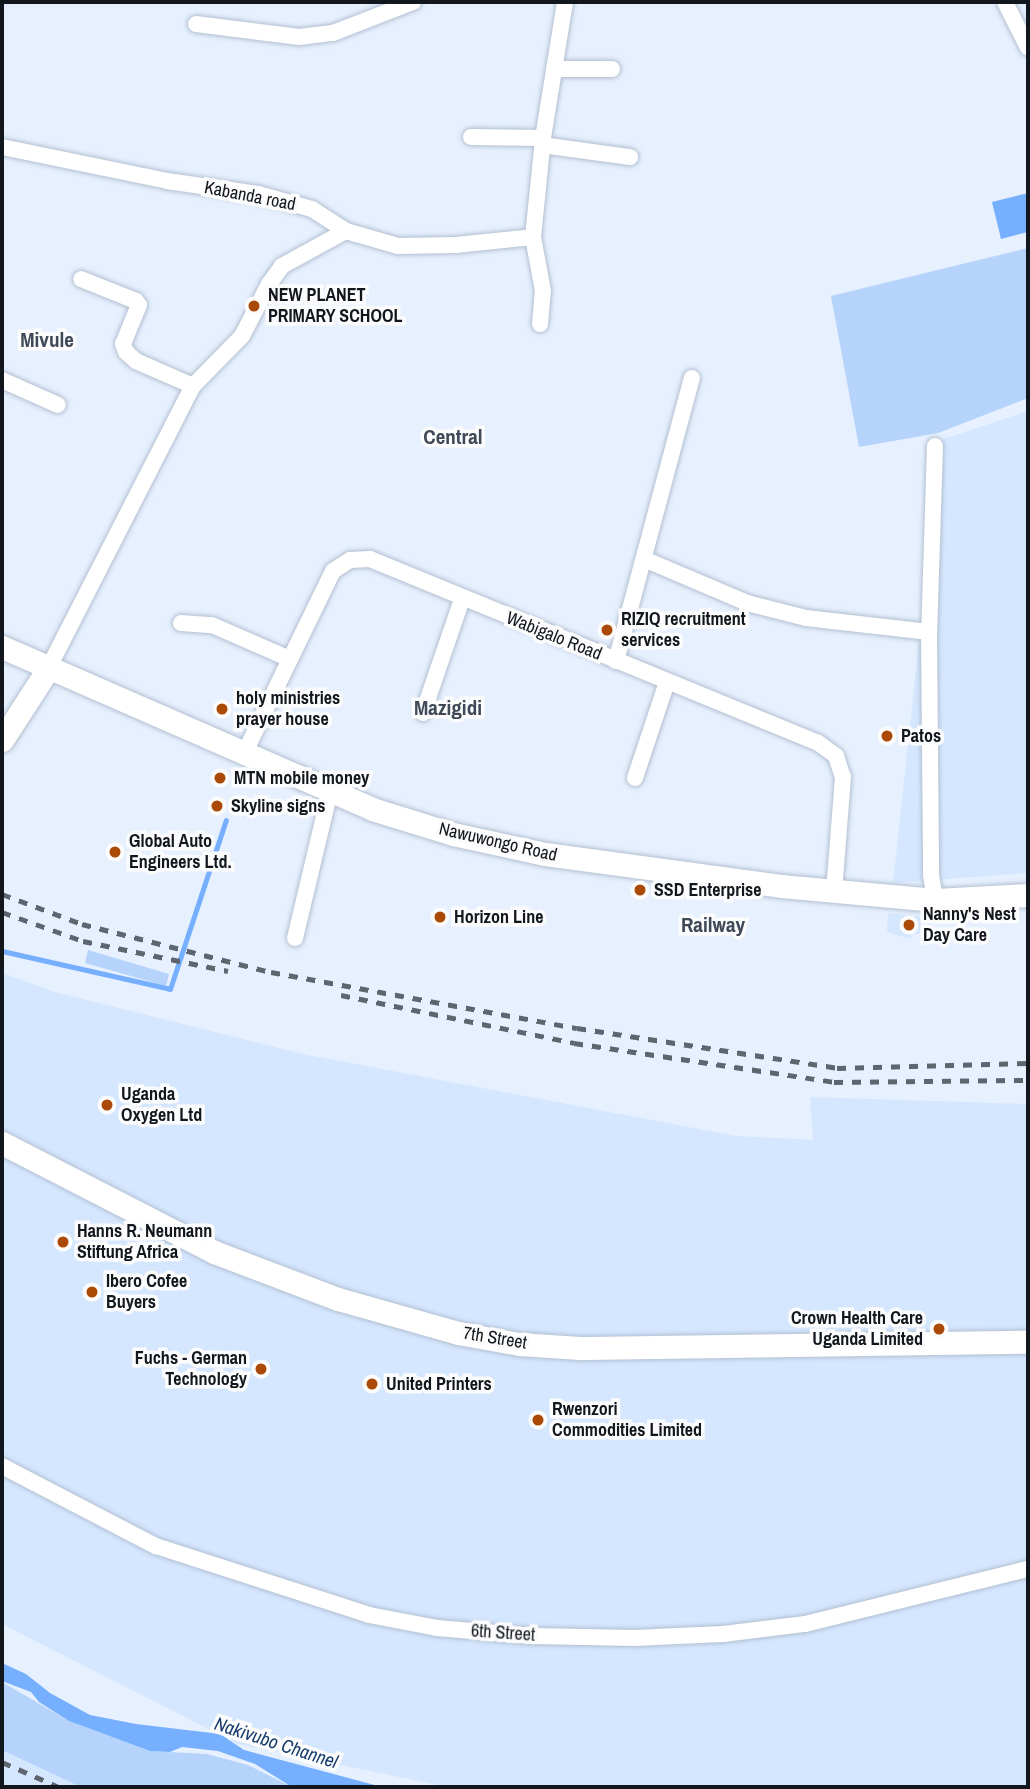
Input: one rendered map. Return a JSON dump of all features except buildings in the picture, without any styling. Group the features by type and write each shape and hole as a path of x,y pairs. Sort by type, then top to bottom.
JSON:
{"street":[{"path":"196,24 299,37 333,33 414,2"},
{"path":"540,324 543,291 533,237 542,142 565,2"},
{"path":"1006,2 1028,48"},
{"path":"554,69 612,69"},
{"path":"471,137 542,142 631,157"},
{"name":"Kabanda road","path":"2,147 167,181 258,194 312,209 346,231 398,247 533,237"},
{"path":"2,740 48,669 193,386 242,336 269,284 282,266 346,231"},
{"path":"81,279 136,300 139,305 123,344 127,352 136,361 193,386"},
{"path":"616,661 644,559 654,510 692,378"},
{"path":"2,380 58,405"},
{"path":"935,446 929,632 931,875 935,900"},
{"name":"Wabigalo Road","path":"244,754 333,571 350,560 370,559 817,742 836,755 843,777 834,891"},
{"path":"644,559 747,603 806,618 929,632"},
{"path":"423,713 463,599"},
{"path":"181,623 212,625 290,659"},
{"name":"Nawuwongo Road","path":"2,647 372,809 453,834 545,854 663,872 834,891 935,900 1028,895"},
{"path":"635,778 667,682"},
{"path":"295,938 330,791"},
{"name":"7th Street","path":"2,1143 214,1252 338,1299 458,1333 519,1344 580,1348 1028,1342"},
{"name":"6th Street","path":"2,1466 156,1546 346,1608 437,1628 532,1636 635,1638 723,1634 805,1624 1028,1569"}],"shaded area":[{"path":"1028,248 1028,398 938,433 859,447 831,296"},
{"path":"1028,411 1028,873 893,883 941,440"},
{"name":"Nanny's Nest Day Care","path":"888,913 932,918 930,935 912,933 911,939 887,932"},
{"path":"88,950 169,974 166,986 85,963"},
{"path":"2,973 55,992 303,1054 736,1136 813,1140 810,1097 1028,1104 1028,1787 448,1787 238,1744 2,1624"},
{"path":"2,1682 69,1721 150,1751 207,1754 248,1765 292,1787 81,1787 2,1750"},
{"path":"2,1700 203,1787 2,1787"}],"water":[{"path":"1028,193 1028,232 1001,239 992,202"},
{"path":"2,1663 26,1674 50,1693 90,1715 136,1724 220,1734 244,1750 382,1787 292,1787 255,1764 218,1751 182,1747 170,1752 150,1751 69,1721 39,1702 31,1692 2,1681"}],"waterway":[{"path":"2,951 170,989 226,820"}],"railway":[{"path":"2,894 82,924 271,972 577,1028 837,1068 1028,1063"},
{"path":"2,912 83,941 228,971"},
{"path":"341,995 574,1043 834,1082 1028,1080"},
{"path":"2,1762 59,1787"}],"place":[{"name":"NEW PLANET PRIMARY SCHOOL","path":"254,306"},
{"name":"RIZIQ recruitment services","path":"607,630"},
{"name":"holy ministries prayer house","path":"222,709"},
{"name":"Patos","path":"887,736"},
{"name":"MTN mobile money","path":"220,778"},
{"name":"Skyline signs","path":"217,806"},
{"name":"Global Auto Engineers Ltd.","path":"115,852"},
{"name":"SSD Enterprise","path":"640,890"},
{"name":"Horizon Line","path":"440,917"},
{"name":"Nanny's Nest Day Care","path":"909,925"},
{"name":"Uganda Oxygen Ltd","path":"107,1105"},
{"name":"Hanns R. Neumann Stiftung Africa","path":"63,1242"},
{"name":"Ibero Cofee Buyers","path":"92,1292"},
{"name":"Crown Health Care Uganda Limited","path":"939,1329"},
{"name":"Fuchs - German Technology","path":"261,1369"},
{"name":"United Printers","path":"372,1384"},
{"name":"Rwenzori Commodities Limited","path":"538,1420"}],"district":[{"name":"Mivule","path":"47,340"},
{"name":"Central","path":"453,437"},
{"name":"Mazigidi","path":"448,708"},
{"name":"Railway","path":"713,925"}],"water label":[{"name":"Nakivubo Channel","path":"276,1743"}]}
